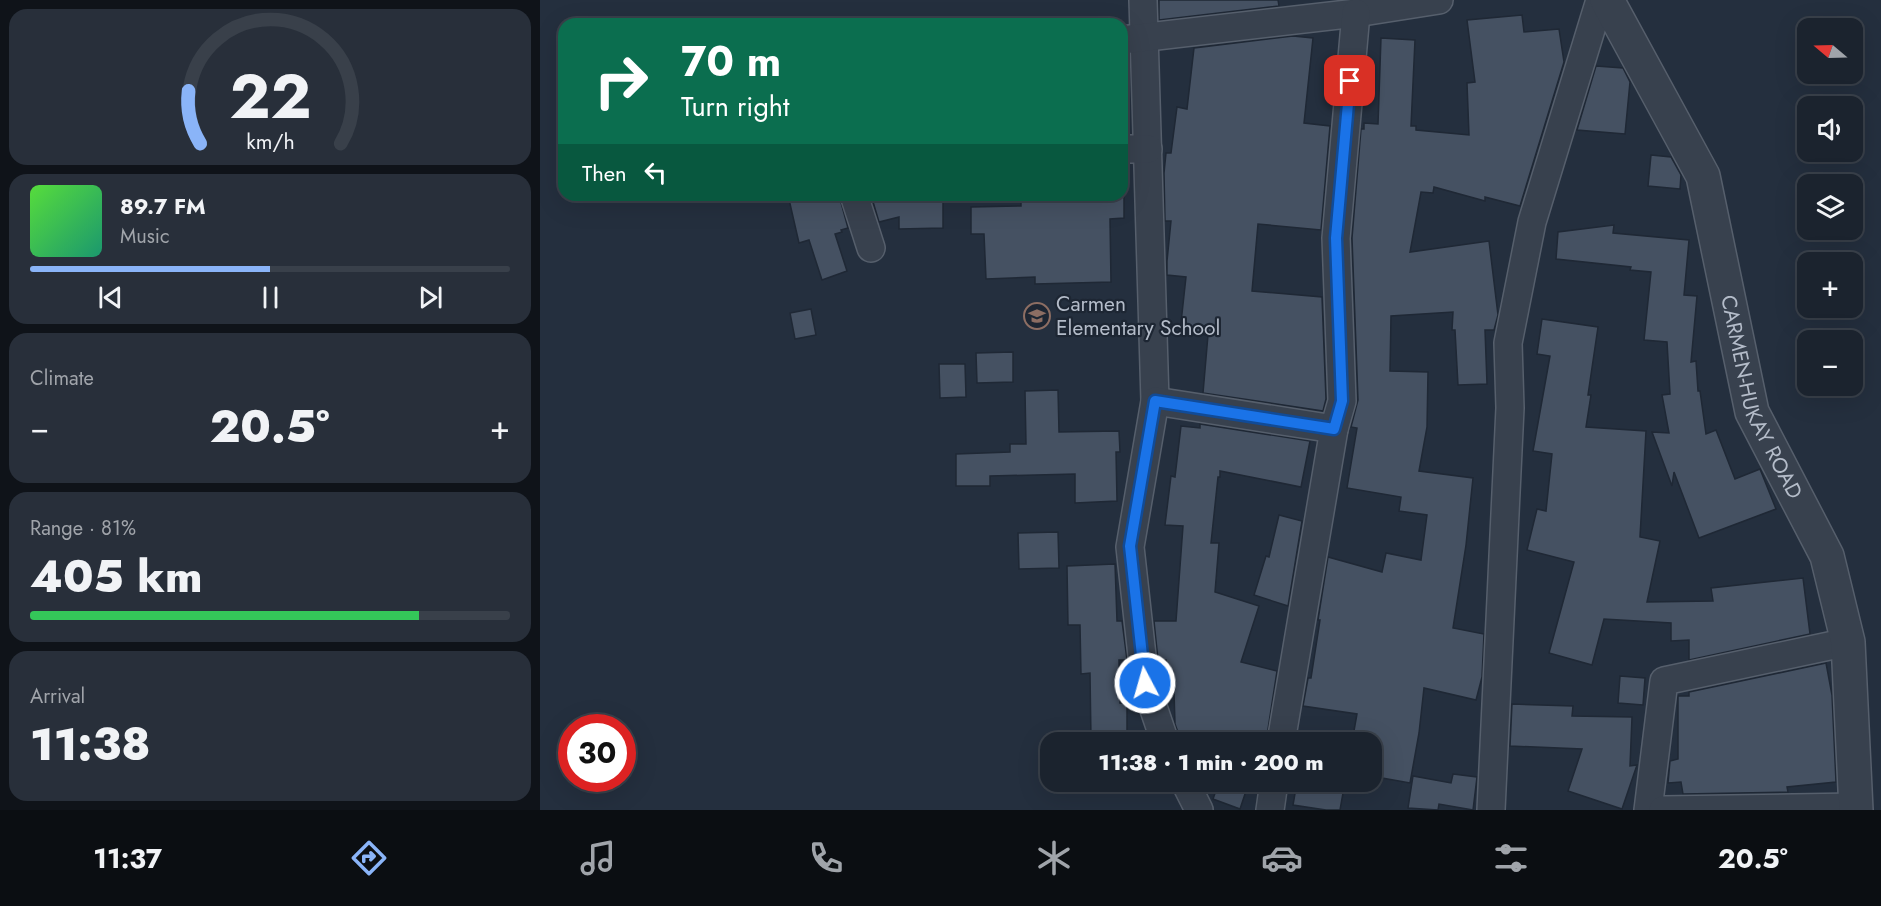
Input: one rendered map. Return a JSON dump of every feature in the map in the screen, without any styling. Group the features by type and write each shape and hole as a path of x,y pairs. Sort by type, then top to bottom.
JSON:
{"street":[{"path":"1143,0 1133,39 1135,149 1155,401 1130,546 1145,683 1162,732"},
{"path":"1133,39 1356,14 1438,0"},
{"path":"1491,810 1510,408 1508,344 1532,222 1600,0"},
{"name":"CARMEN-HUKAY ROAD","path":"1606,0 1703,177 1752,412 1827,556 1848,642 1856,809"},
{"path":"1283,732 1334,429 1342,401 1336,238 1356,14"},
{"path":"856,201 871,248"},
{"path":"1155,401 1334,429"},
{"path":"1648,810 1664,681 1848,642"},
{"path":"1190,792 1199,810"},
{"path":"1270,810 1273,792"},
{"path":"1663,810 1856,809"}],"building":[{"path":"1159,0 1278,0 1279,6 1159,20"},
{"path":"1522,15 1524,32 1559,29 1564,62 1520,206 1485,197 1485,201 1434,187 1433,193 1421,192 1410,252 1489,241 1498,315 1494,330 1485,330 1487,384 1458,385 1455,330 1452,330 1453,312 1391,316 1390,371 1428,372 1427,427 1419,471 1473,478 1466,545 1453,628 1484,634 1482,677 1476,700 1424,688 1410,783 1382,778 1382,732 1354,732 1357,714 1303,706 1308,678 1311,678 1328,557 1382,572 1386,553 1421,560 1427,515 1399,511 1401,497 1347,488 1357,428 1351,427 1358,400 1352,238 1361,129 1364,129 1364,123 1378,124 1381,38 1415,40 1411,126 1416,126 1416,130 1469,135 1467,83 1475,82 1467,20"},
{"path":"1293,36 1313,38 1304,123 1330,126 1321,230 1258,224 1252,291 1322,297 1326,399 1323,411 1203,393 1208,335 1180,332 1186,277 1167,275 1171,221 1165,221 1166,153 1171,153 1177,107 1187,109 1194,48"},
{"path":"1596,66 1623,68 1630,82 1625,134 1577,130"},
{"path":"1651,155 1671,157 1681,175 1680,189 1648,186"},
{"path":"789,201 841,201 848,228 835,234 847,271 822,280 809,240 799,243"},
{"path":"873,201 943,201 943,228 899,229 899,217 879,222"},
{"path":"1021,201 1124,201 1124,218 1110,219 1111,282 1035,284 1035,277 986,279 984,234 971,234 971,207 1021,206"},
{"path":"1614,225 1613,233 1689,240 1684,295 1697,296 1691,362 1696,361 1698,391 1700,391 1706,434 1716,430 1735,479 1760,469 1776,509 1699,538 1674,472 1672,486 1652,432 1669,433 1662,395 1670,394 1667,342 1644,340 1651,272 1630,270 1631,267 1556,259 1558,232"},
{"path":"811,309 816,335 795,339 790,313"},
{"path":"1542,319 1598,327 1588,395 1591,395 1586,427 1646,431 1640,537 1660,541 1647,602 1713,601 1711,588 1803,578 1810,634 1689,660 1689,640 1671,641 1671,623 1604,619 1592,665 1549,653 1574,562 1527,550 1537,509 1546,511 1552,454 1533,451 1550,356 1537,354"},
{"path":"1013,352 1013,382 977,383 976,353"},
{"path":"939,364 965,364 966,397 940,398"},
{"path":"1058,390 1059,432 1119,431 1120,452 1116,452 1117,501 1075,503 1075,474 990,476 990,486 956,486 956,454 1010,452 1010,444 1026,444 1025,391"},
{"path":"1200,424 1310,441 1301,487 1220,471 1220,477 1218,477 1211,543 1219,543 1215,592 1259,606 1241,662 1277,671 1268,732 1178,732 1175,724 1174,692 1166,692 1166,660 1158,660 1154,621 1176,621 1183,526 1165,525 1171,476 1175,477 1181,426 1200,428"},
{"path":"1279,515 1302,521 1288,606 1254,595 1266,556 1269,557"},
{"path":"1058,532 1059,568 1019,569 1018,533"},
{"path":"1115,564 1117,621 1122,621 1127,660 1119,660 1120,703 1127,703 1127,732 1091,732 1090,673 1081,674 1080,625 1068,625 1067,566"},
{"path":"1826,663 1832,695 1836,782 1787,787 1788,792 1683,794 1681,782 1668,783 1670,761 1678,759 1678,696 1689,696 1689,692"},
{"path":"1620,676 1645,678 1643,705 1618,703"},
{"path":"1512,704 1573,706 1572,716 1632,717 1630,766 1637,765 1622,809 1568,791 1582,749 1510,746"},
{"path":"1453,774 1477,777 1473,810 1439,804 1438,810 1408,808 1413,776 1451,783"},
{"path":"1215,792 1246,792 1240,809 1213,799"},
{"path":"1295,792 1343,792 1340,810 1293,805"}],"place":[{"name":"Carmen Elementary School","path":"1037,316"}],"route":[{"path":"1145,683 1130,546 1155,401 1334,429 1342,401 1336,238 1350,81"}]}
